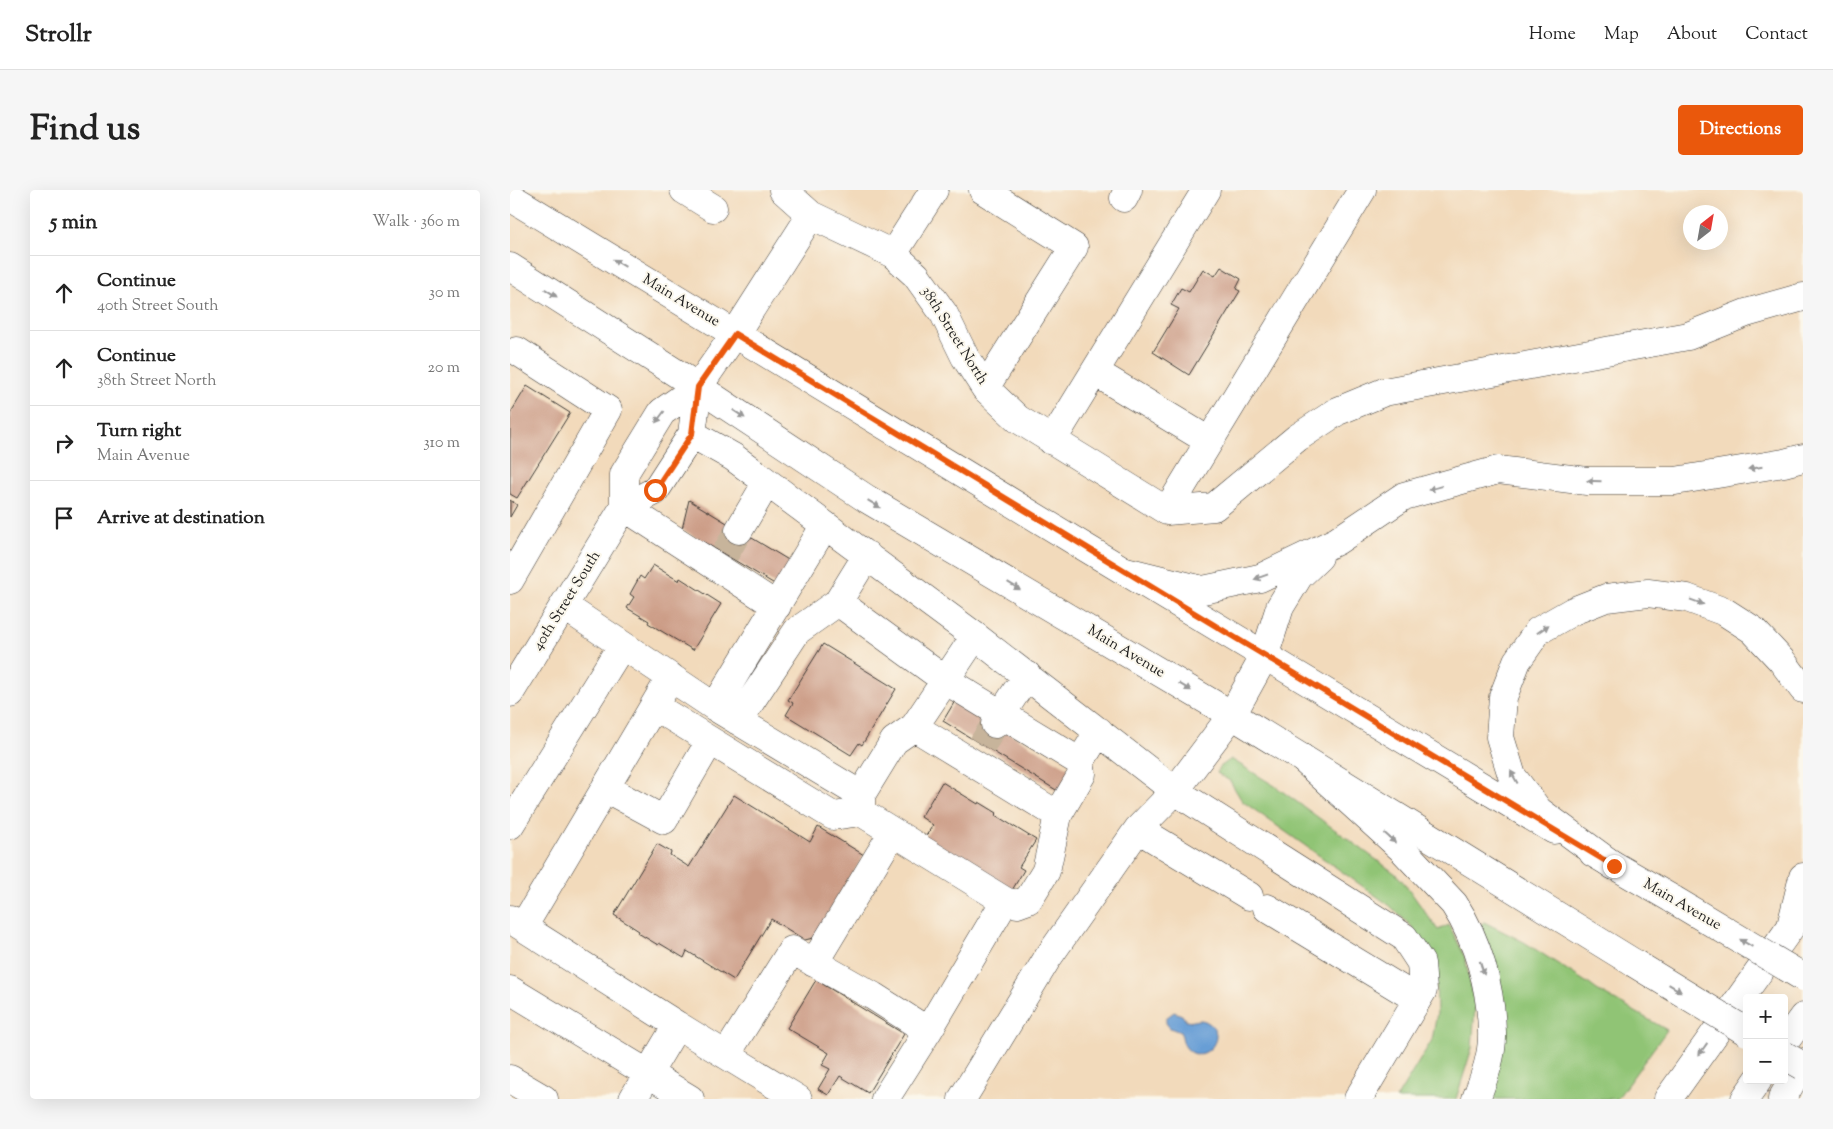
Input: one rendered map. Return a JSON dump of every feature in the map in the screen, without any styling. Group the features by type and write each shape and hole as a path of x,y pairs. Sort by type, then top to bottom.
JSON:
{"main road":[{"path":"684,190 713,208"},
{"name":"38th Street North","path":"782,190 810,215 893,254 916,275 944,314 965,357 985,388 1018,419 1167,511"},
{"path":"893,254 934,190"},
{"path":"983,190 1074,247 985,388"},
{"path":"1052,441 1206,190"},
{"path":"1167,511 1362,190"},
{"name":"Main Avenue","path":"510,197 1126,571 1264,657 1803,977"},
{"path":"624,507 624,474 662,412 698,387 735,334 810,215"},
{"name":"Main Avenue","path":"510,267 698,387 867,499 1232,715 1743,1030"},
{"path":"1167,511 1214,507 1297,438 1338,411 1384,392 1688,336 1746,313 1803,297"},
{"path":"510,580 608,410 517,351"},
{"path":"1095,372 1209,442"},
{"path":"624,507 655,490 692,434 698,387"},
{"path":"692,434 733,457 768,482 1027,675 1175,791 1404,937 1421,963 1422,990 1358,1099"},
{"path":"1126,571 1203,590 1260,578 1337,541 1404,496 1498,470 1587,481 1675,481 1784,463 1803,458"},
{"path":"739,530 768,482"},
{"path":"624,507 722,561 777,606"},
{"name":"40th Street South","path":"510,693 517,666 564,606 624,507"},
{"path":"714,707 826,525"},
{"path":"962,1099 1048,959 1138,829 1175,791 1232,715 1264,657 1280,607 1299,576 1337,541"},
{"path":"738,721 797,631 838,602 867,556"},
{"path":"1614,866 1539,811 1512,776 1500,737 1503,697 1516,661 1538,631 1573,611 1606,598 1648,593 1687,598 1725,612 1752,630 1782,661 1803,690"},
{"path":"838,602 945,680 988,736 1058,815"},
{"path":"564,606 861,804 893,832 1005,901 1017,904 1028,900 1046,871 1058,815 1082,774 1080,762 1099,731"},
{"path":"654,706 833,816 861,804 894,741 914,727 975,636"},
{"path":"510,825 622,645"},
{"path":"988,736 1027,675"},
{"path":"671,677 606,788 516,923 726,1055 788,1097"},
{"path":"914,727 988,736 1080,762"},
{"path":"606,788 664,820 710,741"},
{"path":"1302,758 1402,849 1454,904 1460,913 1475,945 1485,977 1492,1033 1487,1071 1476,1099"},
{"path":"1138,829 1417,1000"},
{"path":"814,963 893,832"},
{"path":"1668,1099 1797,918 1803,877"},
{"path":"884,1099 928,1031 1005,901"},
{"path":"726,1055 792,950 873,996 928,1031"},
{"path":"510,990 690,1099"},
{"path":"1787,1039 1803,1017"},
{"path":"633,1099 677,1025"},
{"path":"1788,1057 1803,1066"},
{"path":"1782,1099 1803,1062"},
{"path":"510,1079 544,1099"},
{"path":"1745,1099 1755,1084"}],"green space":[{"path":"1231,759 1275,786 1396,874 1438,930 1449,925 1465,957 1475,1008 1472,1048 1456,1099 1396,1099 1432,1040 1437,1013 1436,982 1412,927 1389,905 1242,801 1230,781 1217,773 1220,767"},
{"path":"1484,922 1524,942 1597,990 1667,1030 1617,1099 1489,1099 1503,1016 1499,973 1480,925"}],"water":[{"path":"1174,1012 1182,1015 1186,1021 1202,1020 1213,1027 1216,1034 1215,1041 1206,1052 1199,1054 1192,1052 1185,1046 1180,1032 1170,1028 1166,1023 1166,1018"}],"building":[{"path":"1221,267 1241,279 1236,289 1240,291 1189,375 1153,352 1179,309 1171,305 1181,288 1189,292 1203,269 1215,276"},
{"path":"527,386 570,413 517,498 510,494 510,414"},
{"path":"510,500 517,505 510,517"},
{"path":"689,500 790,561 783,589 682,529"},
{"path":"653,565 679,581 680,578 721,604 693,650 627,608 634,597 630,594 640,576 644,579"},
{"path":"823,644 896,689 862,745 859,743 851,755 786,715 793,703 788,700"},
{"path":"955,701 1073,771 1061,793 943,721"},
{"path":"942,782 997,813 995,815 1036,840 1019,867 1024,870 1011,892 924,839 933,825 921,817"},
{"path":"734,795 810,842 818,827 864,855 813,938 805,940 771,919 734,980 687,951 684,958 659,943 658,945 614,915 657,844 671,852 670,855 689,867"},
{"path":"816,980 904,1034 868,1093 840,1076 828,1095 818,1089 830,1069 822,1065 829,1053 787,1028"}],"tunnel":[{"path":"725,554 739,530"},
{"path":"982,745 995,724"}],"route":[{"path":"655,490 692,434 698,387 735,334 1264,657 1614,866"}]}
